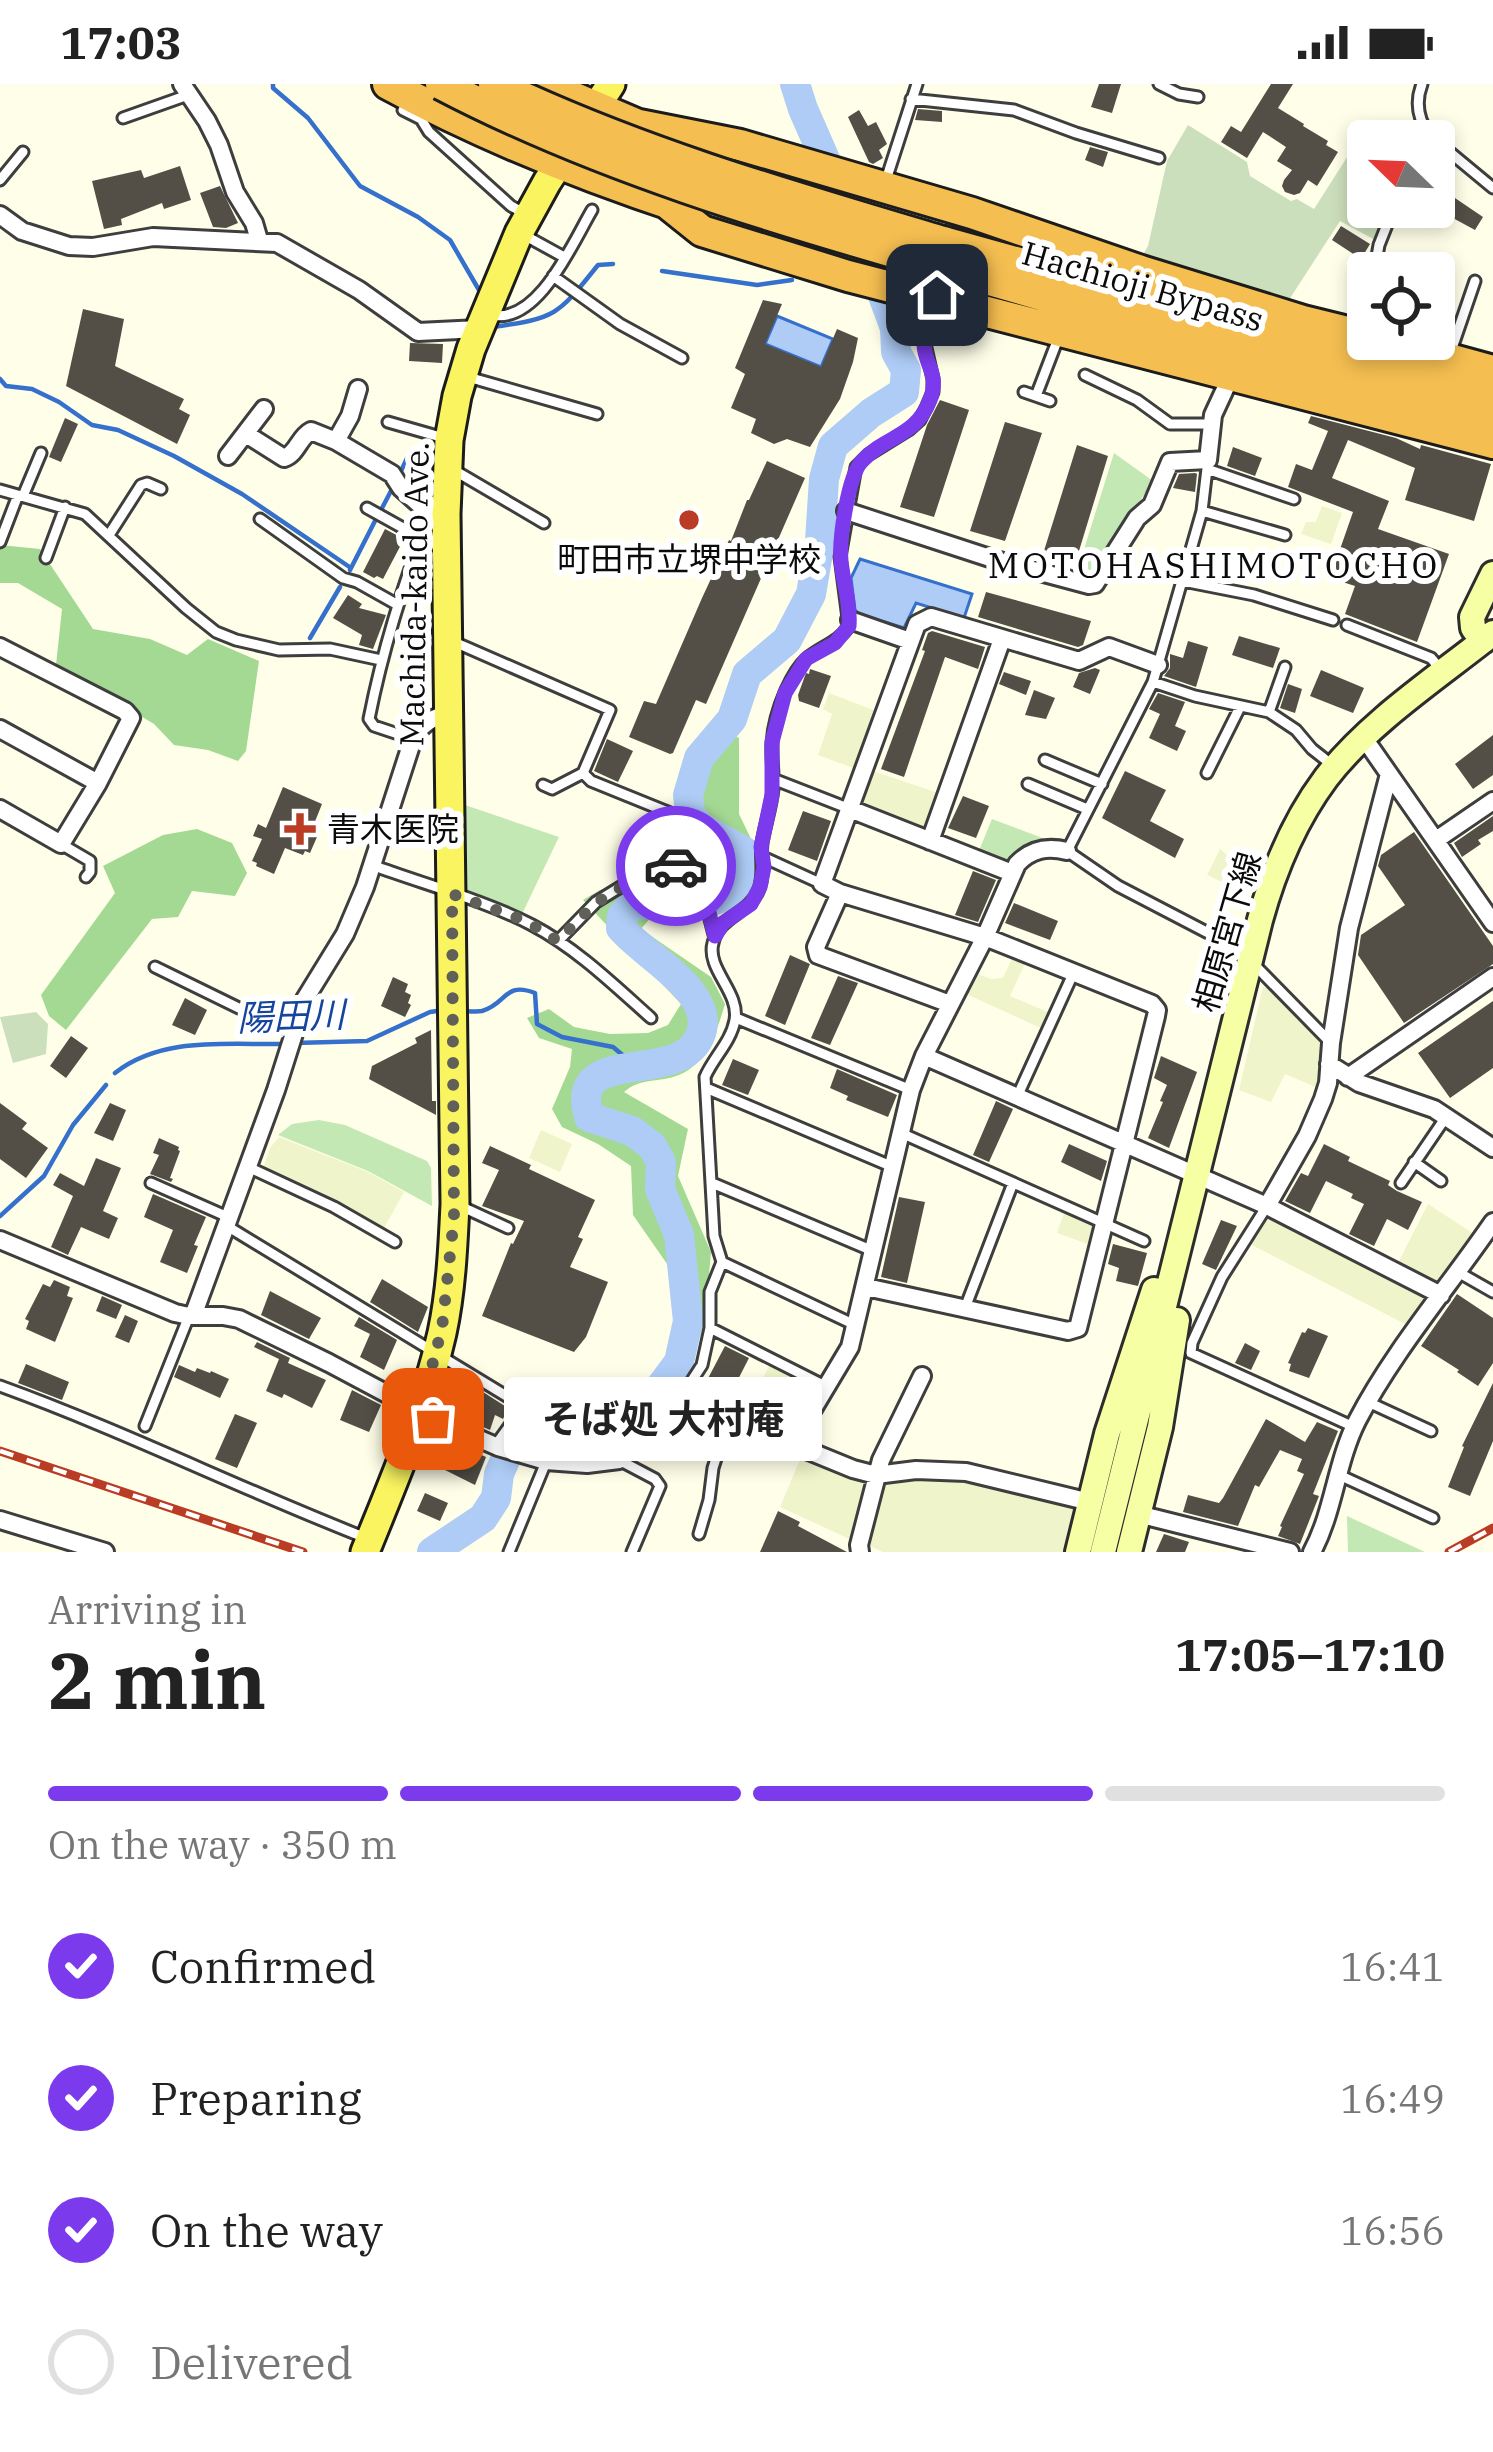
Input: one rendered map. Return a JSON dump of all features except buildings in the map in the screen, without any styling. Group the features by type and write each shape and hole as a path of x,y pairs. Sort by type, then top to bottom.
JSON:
{"highway":[{"name":"Hachioji Bypass","path":"441,84 633,169 735,205 941,270 1493,420"},
{"name":"Hachioji Bypass","path":"494,84 941,270 1120,280 1227,322 1493,394"},
{"path":"542,84 604,96 634,124 798,172 884,188 991,219 1126,266 1347,332"},
{"path":"395,97 840,265 941,270"},
{"path":"798,172 941,270 1061,331 1493,443"},
{"path":"840,265 941,270"},
{"path":"1452,360 1493,371"},
{"path":"1355,383 1493,431"}],"main road":[{"name":"Machida-kaido Ave.","path":"368,1546 420,1412 437,1352 447,1304 455,1204 447,639 438,514 462,376 482,321 524,224 604,96"}],"street":[{"path":"185,89 219,145 259,240"},
{"path":"884,188 941,270"},
{"path":"2,222 82,248 153,236 277,243 418,332 482,321"},
{"path":"846,511 1088,585 1100,580 1137,518 1152,505 1171,462 1208,465 1211,424 1232,374"},
{"path":"337,441 358,389"},
{"path":"228,456 264,409"},
{"path":"246,434 284,458 311,431 337,441 392,474 401,488 438,514"},
{"path":"1488,637 1471,622 1493,574"},
{"path":"866,1286 1068,1330 1078,1328 1156,1010 1152,1004 985,937 822,884 917,624 931,617 1079,661 1109,647 1156,674"},
{"path":"850,620 910,641"},
{"name":"相原宮下線","path":"1103,1552 1250,960 1268,893 1291,835 1335,768 1364,738 1488,637"},
{"path":"930,842 1002,639"},
{"path":"0,647 129,714 130,723 62,844 0,809"},
{"path":"191,1316 229,1222 304,999 345,934 413,739 424,724 448,715"},
{"path":"0,729 98,783"},
{"path":"1364,738 1493,923"},
{"path":"1267,1206 1315,1118 1328,1083 1348,928 1390,774"},
{"path":"1436,840 1493,801"},
{"path":"850,809 1012,873"},
{"path":"792,1444 850,1347 911,1090 924,1056 1012,873 1035,851 1066,851"},
{"path":"840,893 817,947 818,955 950,1004"},
{"path":"1348,1077 1493,977"},
{"path":"924,1056 1267,1206 1441,1295"},
{"path":"1329,1064 1388,1095 1434,1109 1493,1148"},
{"path":"1312,1552 1354,1427 1493,1222"},
{"path":"1129,1552 1160,1426 1178,1310 1181,1239"},
{"path":"0,1240 175,1313 223,1316 257,1327 420,1412 497,1446 546,1461 619,1460 661,1430 690,1419 728,1421 876,1475 916,1470 966,1472 1090,1502"},
{"path":"0,1256 19,1248"},
{"path":"1078,1552 1107,1434 1155,1288 1175,1265"},
{"path":"860,1552 876,1475 922,1376"},
{"path":"1138,1514 1290,1552"},
{"path":"0,1522 105,1552"}],"lane":[{"path":"884,188 917,84"},
{"path":"1159,84 1198,97"},
{"path":"1420,120 1422,84"},
{"path":"123,118 185,89"},
{"path":"395,97 564,257"},
{"path":"911,99 1014,110 1160,158"},
{"path":"0,180 23,152"},
{"path":"1455,159 1493,188"},
{"path":"482,321 514,315 529,306 553,276 592,210"},
{"path":"661,1430 702,1366 710,1328 710,1292 722,1262 714,1236 706,1072 736,1018 728,985 711,954 715,936 723,923 751,904 762,878 761,847 773,779 772,742 785,693 806,659 847,631 850,620 840,556 856,467 920,420 933,392 924,339 941,270"},
{"path":"553,276 620,324 682,358"},
{"path":"1455,339 1475,281"},
{"path":"1036,396 1061,331"},
{"path":"1085,375 1137,400 1170,424 1211,424"},
{"path":"462,376 597,414"},
{"path":"1024,392 1050,401"},
{"path":"388,422 448,453 544,523"},
{"path":"0,542 41,453"},
{"path":"1294,499 1208,465 1202,512 1156,674 1066,851 1118,886 1239,949 1330,1043"},
{"path":"109,535 141,485 161,489"},
{"path":"0,490 85,514 216,632 280,650 330,649 380,660"},
{"path":"46,559 65,507"},
{"path":"367,508 421,538"},
{"path":"1202,512 1285,535"},
{"path":"413,739 371,724 369,719 380,660 398,605 421,538 438,514"},
{"path":"260,519 343,578 398,605"},
{"path":"1183,580 1255,595 1333,620"},
{"path":"1347,625 1431,658 1443,672"},
{"path":"447,639 609,708 583,773 551,789 543,784"},
{"path":"1268,712 1285,667"},
{"path":"1156,674 1196,696 1268,712 1296,730 1335,768"},
{"path":"1208,773 1240,707"},
{"path":"1045,760 1102,784"},
{"path":"583,773 591,781 669,812 693,852 715,936"},
{"path":"773,779 850,809"},
{"path":"1028,784 1088,809"},
{"path":"62,844 91,861 86,878"},
{"path":"558,941 596,902 622,886 665,874 693,852"},
{"path":"763,857 822,884"},
{"path":"372,865 526,921 601,974 651,1018"},
{"path":"155,967 291,1041"},
{"path":"1017,1097 1073,974"},
{"path":"736,1018 911,1090"},
{"path":"706,1088 893,1167"},
{"path":"1401,1183 1446,1117"},
{"path":"901,1133 1144,1241"},
{"path":"1414,1162 1441,1180"},
{"path":"248,1168 334,1207 394,1242"},
{"path":"151,1183 229,1222 521,1405 497,1446"},
{"path":"712,1183 873,1251"},
{"path":"964,1308 1013,1183"},
{"path":"455,1204 508,1228"},
{"path":"1267,1206 1222,1277 1191,1353 1354,1427"},
{"path":"722,1262 855,1325"},
{"path":"1458,1272 1493,1292"},
{"path":"145,1426 191,1316"},
{"path":"710,1328 827,1387"},
{"path":"0,1387 64,1410 368,1546"},
{"path":"1368,1402 1432,1431"},
{"path":"699,1534 728,1421"},
{"path":"619,1460 660,1486 632,1552"},
{"path":"509,1552 546,1461"},
{"path":"1339,1475 1433,1518"},
{"path":"694,1476 711,1481"}],"green space":[{"path":"1188,125 1247,162 1250,176 1314,209 1347,157 1347,225 1340,221 1287,303 1141,258 1148,246 1167,161"},
{"path":"1353,228 1380,228 1375,240"},
{"path":"1114,453 1153,481 1092,575 1085,578 1076,575"},
{"path":"1322,506 1342,513 1331,544 1301,534 1306,522 1316,522"},
{"path":"0,545 40,549 93,629 150,639 187,655 208,639 259,661 246,751 238,761 174,745 154,724 56,665 62,609 18,583 0,583"},
{"path":"829,693 878,712 856,769 818,755 832,714 823,709"},
{"path":"729,733 739,738 739,814 754,845 746,890 729,911 652,916 641,929 711,977 725,1004 704,1055 689,1070 624,1092 688,1129 678,1176 711,1252 705,1320 687,1377 669,1402 644,1417 697,1311 694,1279 672,1271 633,1215 631,1166 562,1127 552,1109 570,1067 572,1049 539,1038 527,1018 549,1009 574,1027 610,1034 648,1033 668,1025 681,1004 583,900 700,855 699,790"},
{"path":"870,770 941,794 929,827 923,831 862,807 859,800"},
{"path":"462,804 559,837 522,914 464,892"},
{"path":"992,819 1053,842 1027,845 1006,862 978,853"},
{"path":"197,829 232,843 247,873 235,896 192,891 178,917 152,919 66,1030 49,1016 41,995 115,893 103,866 163,835"},
{"path":"1220,849 1228,861 1254,872 1247,893 1207,875"},
{"path":"1014,954 1027,959 1010,996 1050,1013 1043,1029 964,993 975,973 1003,978"},
{"path":"1263,987 1325,1047 1318,1088 1285,1074 1271,1102 1239,1090"},
{"path":"36,1012 48,1024 46,1054 13,1063 0,1017"},
{"path":"319,1120 345,1125 427,1161 432,1206 368,1171 278,1135 292,1124"},
{"path":"541,1130 572,1144 560,1172 529,1158"},
{"path":"279,1137 368,1172 404,1192 383,1230 263,1168"},
{"path":"1428,1204 1474,1234 1440,1283 1398,1263"},
{"path":"1064,1213 1094,1225 1090,1245 1057,1233"},
{"path":"1273,1217 1426,1294 1428,1300 1411,1327 1248,1243 1263,1220"},
{"path":"770,1364 814,1387 815,1394 793,1433 784,1435 743,1418"},
{"path":"805,1457 866,1486 854,1541 780,1507"},
{"path":"954,1477 1074,1505 1066,1552 883,1552 868,1545 883,1482"},
{"path":"1347,1516 1425,1552 1348,1552"}],"water":[{"path":"777,316 833,339 821,367 765,344"},
{"path":"860,559 972,594 964,618 916,603 904,628 859,614 851,578"}],"waterway":[{"path":"273,84 308,118 360,186 450,240 479,290"},
{"path":"432,1552 483,1518 496,1498 499,1474 515,1437 537,1428 590,1442 619,1436 679,1362 688,1321 679,1235 660,1189 661,1162 652,1146 632,1131 589,1117 587,1094 594,1080 609,1072 670,1060 688,1051 700,1036 703,1020 689,991 621,928 622,916 633,904 689,905 724,897 744,872 745,852 699,826 690,813 688,795 699,758 732,719 747,674 787,640 811,594 824,479 833,446 904,392 906,370 896,352 895,328 873,269 795,84"},
{"path":"493,327 544,317 574,295 598,265 613,264"},
{"path":"662,271 757,285 792,280"},
{"path":"0,379 6,386 32,389 59,402 92,425 118,430 174,456 242,494 351,568"},
{"path":"400,473 410,452 433,454"},
{"path":"381,510 392,489"},
{"path":"350,570 376,519"},
{"path":"310,638 340,587"},
{"name":"陽田川","path":"462,1011 482,1011 517,990 535,993 537,1024 562,1037 613,1047 637,1067"},
{"name":"陽田川","path":"295,1043 367,1041 444,1010"},
{"name":"陽田川","path":"115,1073 133,1061 174,1048 283,1044"},
{"name":"陽田川","path":"0,1216 44,1176 73,1125 106,1085"}],"railway":[{"path":"0,1451 303,1552"},
{"path":"1449,1552 1493,1528"}],"way so far":[{"path":"433,1419 420,1412 447,1304 455,1204 452,894 526,921 558,941 596,902 622,886 665,874 676,866"}],"place":[{"name":"町田市立堺中学校","path":"689,520"},
{"name":"青木医院","path":"300,829"},
{"name":"そば処 大村庵","path":"433,1419"}],"district":[{"name":"MOTOHASHIMOTOCHO","path":"1214,565"}],"route":[{"path":"676,866 693,852 715,936 723,923 751,904 760,887 778,715 806,659 835,643 849,626 840,556 856,467 910,429 927,406 933,380 924,339 937,295"}]}
